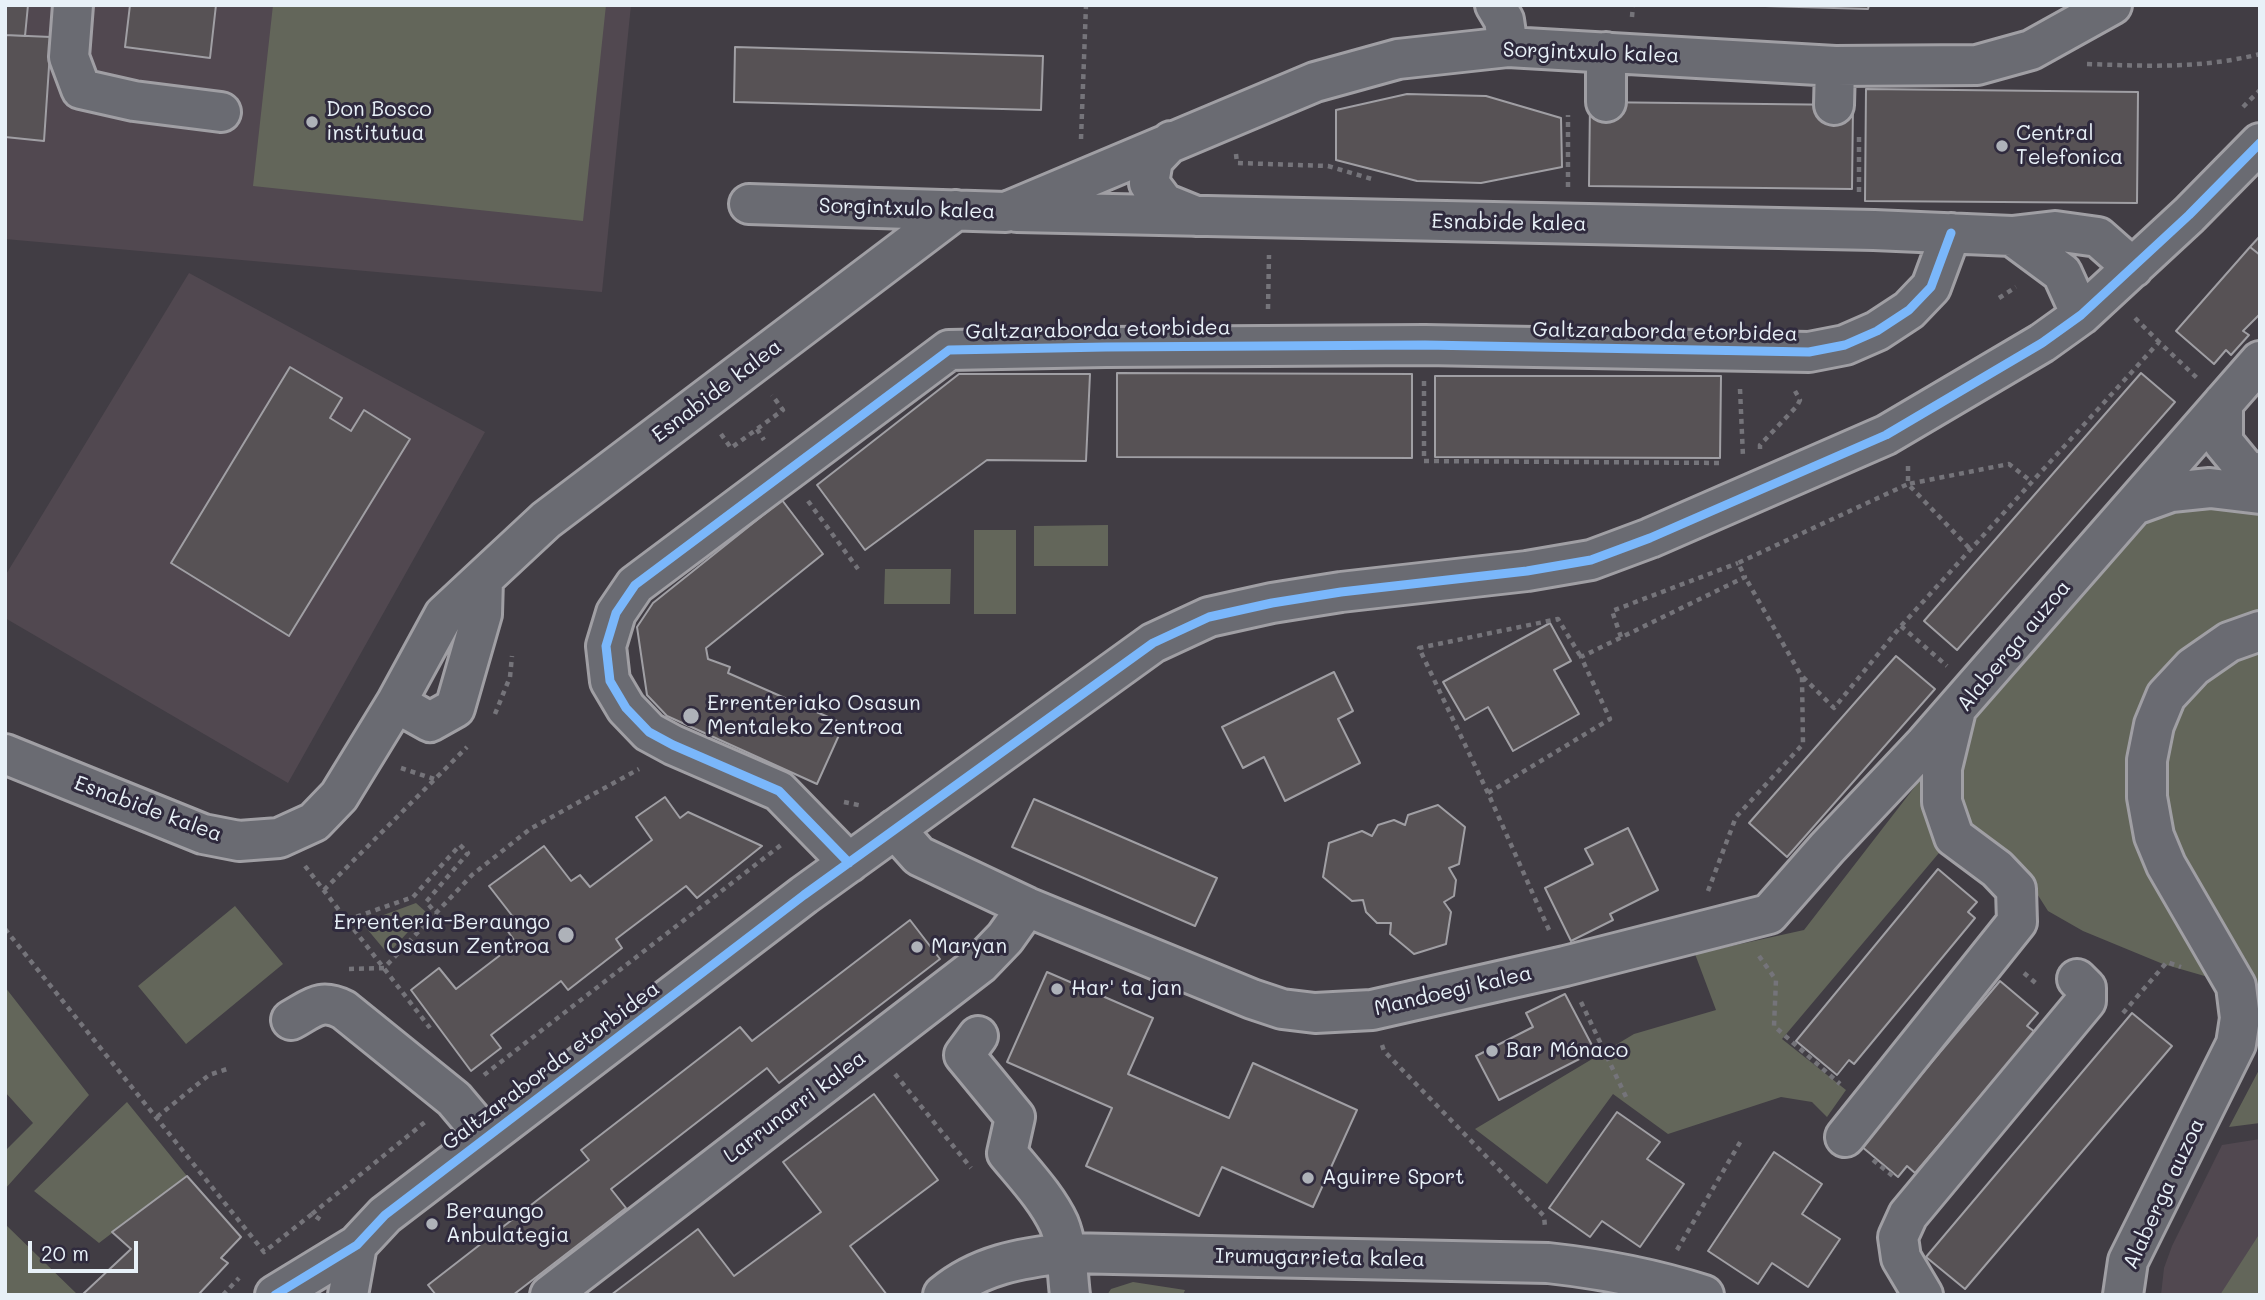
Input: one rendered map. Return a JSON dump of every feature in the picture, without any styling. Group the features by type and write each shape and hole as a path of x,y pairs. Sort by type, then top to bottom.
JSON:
{"street":[{"path":"73,5 69,57 81,89 134,101 221,111"},
{"path":"1496,5 1504,20 1508,47"},
{"name":"Sorgintxulo kalea","path":"749,204 1006,212 1171,141 1327,79 1398,59 1508,47 1835,66 1976,65 2031,50 2112,5"},
{"path":"1606,52 1606,102"},
{"path":"1834,105 1835,66"},
{"path":"1171,141 1153,160 1149,183 1164,204 1198,217"},
{"name":"Galtzaraborda etorbidea","path":"276,1294 358,1245 384,1215 486,1137 849,863 1153,643 1209,617 1272,603 1591,560 1650,538 1886,435 2042,343 2081,315 2260,144"},
{"name":"Esnabide kalea","path":"5,754 203,834 239,841 279,838 314,822 339,796 396,703 444,615 546,520 956,210"},
{"name":"Esnabide kalea","path":"1006,212 2012,236 2055,231 2098,237 2133,268"},
{"name":"Galtzaraborda etorbidea","path":"849,863 779,791 649,732 626,708 610,681 606,646 616,613 635,585 949,350 1106,346 1425,345 1809,352 1845,345 1877,331 1909,310 1931,287 1951,233"},
{"path":"2012,236 2062,273 2081,315"},
{"name":"Alaberga auzoa","path":"1844,1138 2017,922 2016,890 1997,869 1954,837 1942,803 1942,768 1965,699 2260,361"},
{"path":"2223,403 2223,442 2246,470 2260,473"},
{"name":"Alaberga auzoa","path":"2135,505 2171,492 2210,488 2260,494"},
{"path":"396,703 430,722 455,708 482,614 483,579"},
{"name":"Alaberga auzoa","path":"2123,1295 2128,1261 2236,1044 2240,1018 2236,986 2162,856 2154,836 2147,797 2147,760 2154,725 2166,696 2193,667 2229,642 2260,631"},
{"name":"Mandoegi kalea","path":"895,829 919,856 1027,907 1272,1006 1315,1013 1372,1010 1769,914 1826,848 1965,699"},
{"name":"Larrunarri kalea","path":"550,1295 981,964 1005,938 1027,907"},
{"path":"1923,1295 1901,1258 1898,1237 1909,1215 2080,998"},
{"path":"291,1020 321,1004 330,1003 344,1010 454,1099 486,1137"},
{"path":"978,1036 964,1055 1015,1117 1007,1153 1048,1204 1059,1226 1066,1253 1070,1295"},
{"name":"Galtzaraborda etorbidea","path":"348,1295 358,1245"},
{"name":"Irumugarrieta kalea","path":"943,1295 960,1281 993,1266 1024,1258 1066,1253 1548,1263 1604,1269 1659,1281 1704,1295"},
{"name":"Galtzaraborda etorbidea","path":"276,1294 294,1289 314,1290 323,1295"}],"path":[{"path":"1080,149 1086,5"},
{"path":"1632,5 1633,16"},
{"path":"2085,64 2187,66 2237,60 2260,54"},
{"path":"1568,114 1568,164"},
{"path":"1858,205 1859,135"},
{"path":"1268,321 1269,253"},
{"path":"2132,315 2223,403"},
{"path":"1738,562 1802,677 1834,708 1901,626 2159,342"},
{"path":"1425,345 1424,461 1732,463"},
{"path":"1738,349 1743,469"},
{"path":"718,429 731,448 783,410 769,391"},
{"path":"1621,637 1612,611 1738,562 1908,484 2008,464 2032,482"},
{"path":"1908,484 1971,550"},
{"path":"1581,657 1745,577"},
{"path":"1488,793 1610,719 1581,657 1558,619 1419,648 1551,935"},
{"path":"1901,626 1965,699"},
{"path":"494,716 510,677 513,644"},
{"path":"1802,677 1803,744 1736,817 1706,898 1737,923 1776,980 1774,1026 1818,1065"},
{"path":"324,890 473,742"},
{"path":"394,766 434,779"},
{"path":"384,968 472,875 530,829 640,768"},
{"path":"484,1076 785,842"},
{"path":"347,920 413,897 460,845 468,853 426,902 436,913"},
{"path":"302,861 367,946"},
{"path":"5,929 264,1252 312,1214 358,1245"},
{"path":"1995,949 2080,998 2114,1023 2167,962 2236,986"},
{"path":"1372,1010 1384,1051 1544,1216"},
{"path":"1596,1036 1627,1099"},
{"path":"158,1117 209,1074 230,1068"},
{"path":"897,1076 974,1171"},
{"path":"1844,1138 1922,1199"},
{"path":"1672,1257 1742,1139"}],"shaded area":[{"name":"Don Bosco institutua","path":"5,5 631,5 602,292 5,239"},
{"path":"273,5 606,5 583,221 253,186"},
{"path":"189,273 485,432 288,783 5,618 5,576"},
{"path":"2177,503 2260,508 2260,992 2163,964 2083,931 2048,911 2020,867 1967,822 1956,778 1964,733 2000,669 2146,509"},
{"path":"1108,525 1108,566 1034,566 1034,526"},
{"path":"974,530 1016,530 1016,614 974,614"},
{"path":"885,569 951,569 950,604 884,604"},
{"path":"1927,771 1944,847 1782,1039 1846,1090 1827,1117 1812,1102 1781,1097 1668,1134 1613,1094 1547,1184 1475,1129 1634,1034 1716,1010 1695,954 1804,930"},
{"path":"416,903 426,912 388,954 362,923"},
{"path":"235,906 283,964 186,1044 138,986"},
{"path":"5,987 89,1095 5,1189 5,1151 33,1123 5,1092"},
{"path":"2260,1068 2260,1123 2229,1127"},
{"path":"127,1102 187,1176 99,1243 34,1191"},
{"path":"2260,1139 2260,1295 2161,1295 2164,1268 2172,1246 2222,1145"},
{"path":"5,1224 78,1295 5,1295"},
{"path":"2260,1233 2260,1295 2220,1295"},
{"path":"1133,1282 1185,1290 1183,1295 1107,1295 1111,1289"}],"building":[{"path":"5,5 28,5 25,36 5,35"},
{"path":"130,5 216,5 210,58 125,47"},
{"path":"1731,5 1869,5 1868,9"},
{"path":"5,35 51,37 44,141 5,137"},
{"path":"735,47 1043,56 1041,110 734,102"},
{"name":"Central Telefonica","path":"1866,89 2138,92 2137,203 1865,201"},
{"path":"1407,94 1486,96 1561,118 1562,167 1481,183 1417,181 1336,160 1336,110"},
{"path":"1590,102 1853,105 1852,189 1589,186"},
{"path":"2260,236 2260,255 2250,247"},
{"path":"2250,247 2260,255 2260,314 2243,331 2249,335 2231,355 2226,350 2214,364 2176,331"},
{"path":"290,367 342,398 330,418 351,431 364,410 410,439 289,636 171,563"},
{"path":"1117,373 1412,374 1412,458 1117,457"},
{"path":"2141,373 2175,402 1957,650 1924,621"},
{"path":"959,374 1090,374 1086,461 987,460 865,550 817,485"},
{"path":"1435,376 1721,376 1720,458 1435,457"},
{"path":"782,500 823,554 706,648 708,659 730,667 728,673 844,724 817,784 667,716 647,695 637,627 653,603"},
{"path":"1550,623 1571,661 1554,670 1579,714 1513,751 1488,707 1465,720 1443,682"},
{"path":"1896,656 1935,689 1787,857 1749,823"},
{"path":"1334,672 1353,711 1338,719 1360,763 1285,801 1264,757 1243,768 1222,727"},
{"name":"Errenteria-Beraungo Osasun Zentroa","path":"665,797 680,818 688,812 762,846 697,898 686,886 616,939 622,948 568,990 561,981 491,1035 501,1048 471,1071 411,990 439,968 456,989 516,943 507,930 517,922 489,886 544,846 571,881 580,875 590,887 652,840 636,817"},
{"path":"1034,799 1217,878 1195,926 1012,847"},
{"path":"1438,805 1465,827 1459,864 1449,868 1456,880 1454,896 1444,902 1451,912 1446,944 1414,954 1390,934 1391,923 1377,923 1366,912 1363,900 1352,901 1323,877 1329,843 1362,831 1372,836 1378,825 1394,820 1405,825 1408,815"},
{"path":"1628,828 1658,890 1610,914 1613,920 1571,941 1545,888 1593,864 1585,849"},
{"path":"1938,869 1977,902 1968,912 1975,918 1854,1064 1849,1060 1837,1075 1796,1041"},
{"path":"910,920 940,959 779,1083 767,1068 611,1189 626,1208 513,1295 436,1295 428,1285 589,1160 581,1150 740,1027 752,1041"},
{"path":"1047,972 1153,1018 1128,1074 1229,1118 1253,1063 1357,1110 1313,1207 1222,1167 1199,1216 1086,1166 1112,1108 1007,1062"},
{"path":"2000,981 2038,1013 2027,1026 2035,1032 1915,1173 1907,1166 1898,1177 1861,1146"},
{"path":"1565,994 1595,1051 1499,1100 1476,1056 1533,1027 1526,1013"},
{"path":"2132,1013 2172,1046 1965,1289 1926,1257"},
{"path":"874,1094 938,1180 850,1246 887,1295 611,1295 698,1229 734,1276 821,1212 783,1162"},
{"path":"1617,1112 1660,1142 1647,1159 1684,1184 1640,1247 1602,1221 1590,1237 1549,1208"},
{"path":"1774,1152 1822,1184 1802,1214 1840,1239 1808,1287 1772,1263 1758,1284 1708,1251"},
{"path":"187,1176 241,1237 221,1258 228,1263 198,1295 82,1295 131,1249 112,1232"}],"cycle path":[{"path":"275,1295 357,1245 385,1215 804,895 1153,643 1209,617 1272,603 1341,592 1527,571 1591,560 1650,538 1886,435 2042,343 2081,315 2189,215 2260,143"},
{"path":"849,863 779,791 649,732 626,708 610,681 606,646 616,613 635,585 949,350 1425,345 1809,352 1845,345 1877,331 1909,310 1931,287 1951,233"}],"place":[{"name":"Don Bosco institutua","path":"312,122"},
{"name":"Central Telefonica","path":"2002,146"},
{"name":"Errenteriako Osasun Mentaleko Zentroa","path":"691,716"},
{"name":"Errenteria-Beraungo Osasun Zentroa","path":"566,935"},
{"name":"Maryan","path":"917,947"},
{"name":"Har' ta jan","path":"1057,989"},
{"name":"Bar Mónaco","path":"1492,1051"},
{"name":"Aguirre Sport","path":"1308,1178"},
{"name":"Beraungo Anbulategia","path":"432,1224"}]}
